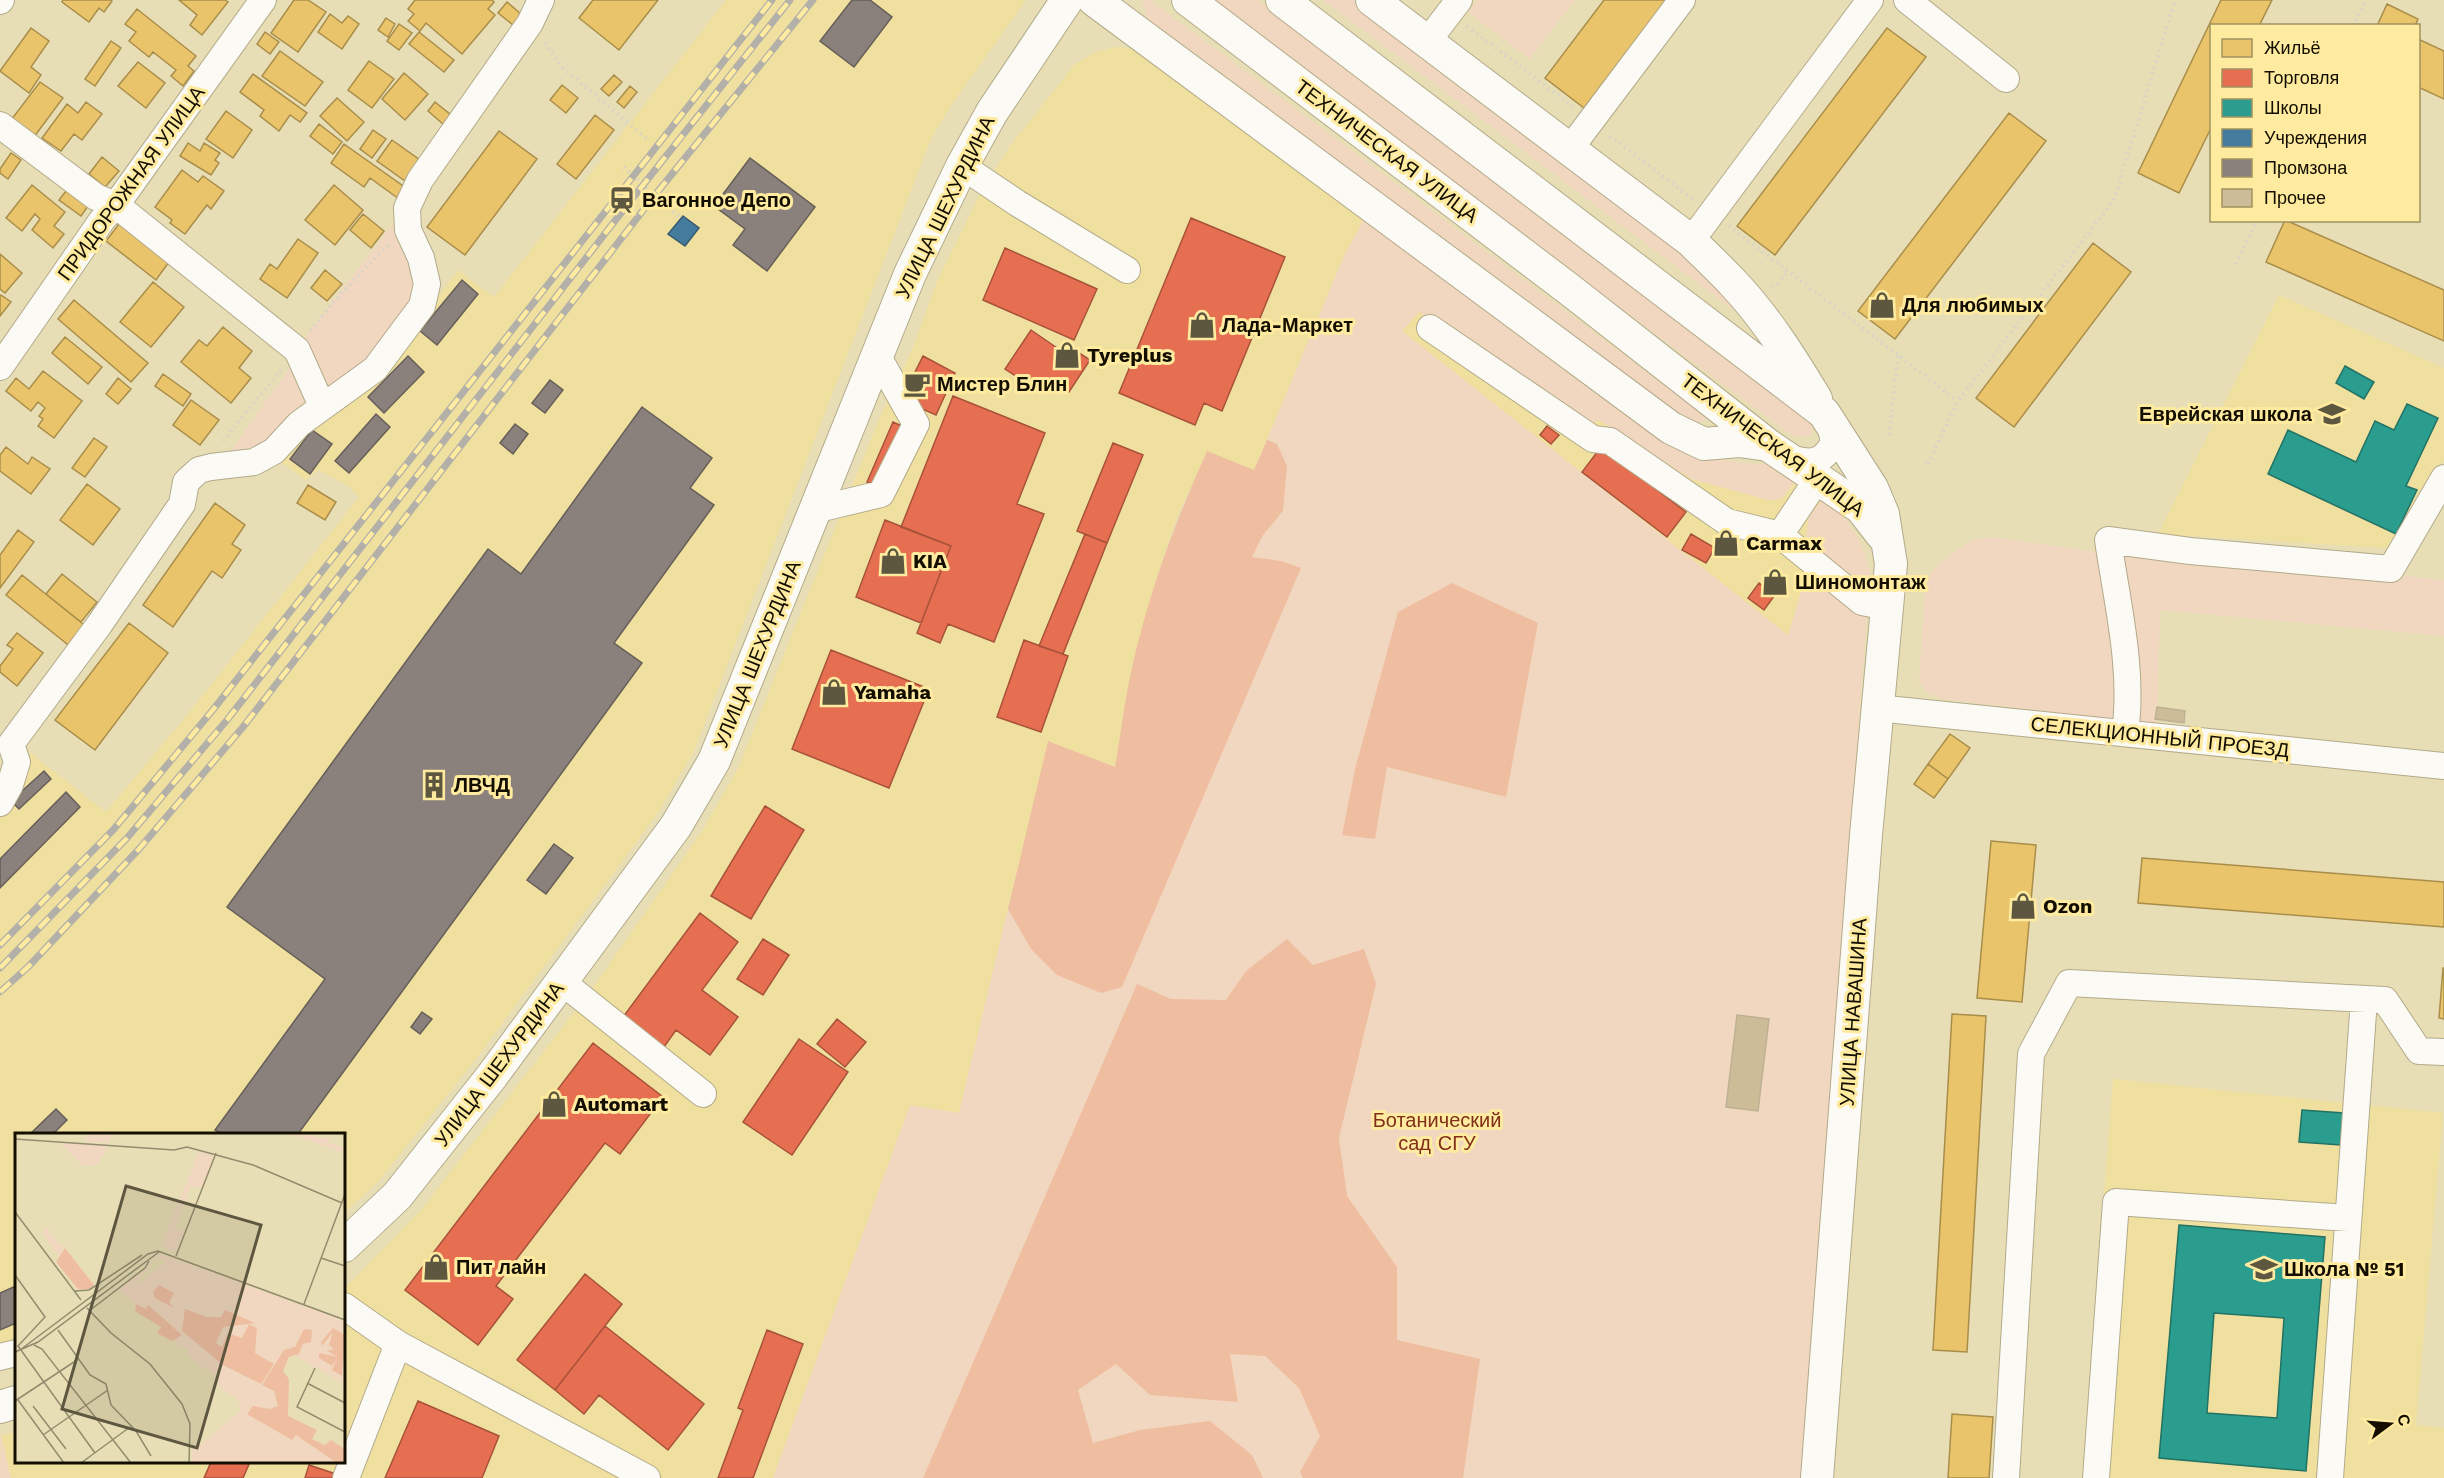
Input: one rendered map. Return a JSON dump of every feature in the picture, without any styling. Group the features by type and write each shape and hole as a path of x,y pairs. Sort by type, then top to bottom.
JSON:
{"main road":[{"name":"УЛИЦА ШЕХУРДИНА","path":"345,1245 397,1196 492,1076 676,826 714,761 910,274 962,166 992,112 1068,0"},
{"path":"1094,0 1671,428 1704,444 1739,441 1779,452"},
{"name":"ТЕХНИЧЕСКАЯ УЛИЦА","path":"1188,0 1779,452 1819,477 1861,508 1889,546"},
{"name":"ТЕХНИЧЕСКАЯ УЛИЦА","path":"1281,0 1827,417 1872,488 1883,514 1889,546"},
{"path":"1372,0 1691,241 1736,285 1754,308 1796,365 1827,417"},
{"name":"УЛИЦА НАВАШИНА","path":"1817,1478 1877,708 1891,564 1889,546"},
{"path":"0,1407 15,1402"}],"street":[{"name":"ПРИДОРОЖНАЯ УЛИЦА","path":"0,367 102,220 116,205 263,0"},
{"path":"1427,42 1459,0"},
{"path":"1569,150 1682,0"},
{"path":"1691,241 1870,0"},
{"path":"1907,0 2007,79"},
{"path":"0,803 10,785 17,762 6,738 99,625 182,504 186,482 199,470 211,466 254,462 274,451 299,424 375,369 422,306 427,284 421,258 408,230 407,208 420,180 538,6"},
{"path":"0,125 96,197 116,205 297,350 322,406"},
{"path":"962,166 1017,203 1127,270"},
{"path":"1430,328 1593,439 1610,441 1727,522 1780,535 1862,602 1887,607"},
{"path":"814,510 881,494 916,424 877,354"},
{"path":"1779,452 1808,463 1825,457 1834,443 1827,417"},
{"path":"1780,535 1819,477"},
{"path":"2125,733 2128,710 2125,652 2108,540 2190,552 2391,569 2444,478"},
{"name":"СЕЛЕКЦИОННЫЙ ПРОЕЗД","path":"1877,708 2444,766"},
{"path":"562,982 704,1094"},
{"path":"2006,1478 2031,1054 2069,983 2385,1000 2419,1051 2444,1052"},
{"path":"2330,1478 2364,999"},
{"path":"2096,1478 2116,1202 2348,1218"},
{"path":"345,1307 398,1344 647,1478"},
{"path":"346,1478 398,1344"},
{"path":"0,1357 15,1353"}],"path":[{"path":"1928,464 1958,401 2114,200 2175,0"},
{"path":"2354,24 2365,0"},
{"path":"538,6 563,68 646,138"},
{"path":"624,167 680,218"},
{"path":"1713,214 1958,401"},
{"path":"2236,264 2256,222"},
{"path":"1888,435 1898,355"}],"shaded area":[{"path":"726,0 1026,0 950,107 931,139 694,751 658,813 476,1059 378,1182 345,1212 345,1133 15,1133 15,1344 0,1348 0,813 28,768 28,751 106,812 188,714 359,497 349,486 318,470 305,480 280,461 302,431 383,370 458,270 494,297"},
{"path":"1117,47 1139,50 1367,214 1344,256 1254,470 1207,452 1177,517 1156,580 1133,664 1115,767 1048,742 959,1113 910,1106 773,1478 11,1478 1,1435 15,1432 15,1463 345,1463 345,1288 422,1209 594,986 702,831 738,768 879,419 912,350 938,279 982,190 1010,146 1074,65 1095,52"},
{"name":"Еврейская школа","path":"2279,295 2444,368 2444,460 2400,549 2158,534"},
{"path":"1419,311 1586,427 1598,419 1692,479 1768,500 1782,499 1799,476 1824,497 1808,519 1802,589 1788,636 1402,331"},
{"path":"1267,440 1277,444 1287,466 1283,511 1263,535 1252,557 1281,561 1301,568 1122,987 1101,993 1057,975 1031,949 1008,909 1048,741 1115,767 1130,676 1147,608 1174,529 1207,451 1254,470"},
{"path":"1452,583 1538,623 1506,797 1387,767 1375,839 1342,835 1355,769 1398,612"},
{"path":"1287,939 1313,965 1364,949 1376,984 1339,1138 1347,1196 1397,1267 1397,1340 1480,1359 1463,1478 1303,1478 1300,1472 1320,1436 1299,1388 1265,1356 1230,1354 1238,1402 1150,1395 1116,1364 1078,1390 1093,1443 1140,1430 1210,1421 1252,1455 1263,1478 923,1478 1137,984 1171,999 1226,1000 1246,971"},
{"name":"Школа № 51","path":"2113,1079 2443,1113 2416,1425 2444,1428 2444,1478 2082,1478"}],"green space":[{"path":"1142,0 1150,0 1707,417 1705,421 1696,423 1675,413 1147,18"},
{"path":"1213,0 1257,0 1810,419 1813,430 1808,437 1793,436 1579,278"},
{"path":"1323,0 1357,0 1684,247 1734,299 1734,310"},
{"path":"1477,0 1575,0 1530,59 1468,12"},
{"name":"Ботанический сад СГУ","path":"1367,214 1698,456 1751,464 1780,465 1799,476 1781,499 1768,500 1692,479 1599,420 1586,428 1419,312 1402,331 1788,635 1802,589 1808,519 1824,497 1848,523 1864,551 1870,574 1801,1478 773,1478 910,1105 959,1113 1008,909 1031,949 1281,561 1252,557 1263,535 1283,511 1287,466 1277,444 1267,440 1344,256"},
{"path":"392,225 418,278 416,302 372,358 264,450 227,457 294,361 302,341"},
{"path":"1992,537 2126,556 2157,551 2444,580 2444,636 2160,610 2157,724 1942,699 1927,693 1919,682 1925,591 1931,573 1942,561 1972,540"},
{"path":"1,1435 11,1478 0,1478"}],"building: Жильё":[{"path":"63,0 112,1 104,12 99,8 89,22 62,2"},
{"path":"179,0 225,0 228,2 202,35 190,25 197,15"},
{"path":"294,0 308,0 326,12 298,52 271,33"},
{"path":"415,0 492,0 494,2 488,9 495,15 462,54 426,23 420,31 408,21 414,14 408,9"},
{"path":"593,0 658,0 619,50 579,18"},
{"path":"1604,0 1666,0 1584,108 1545,78"},
{"path":"2221,0 2272,0 2260,24 2210,24 2210,130 2179,193 2138,173"},
{"path":"507,2 522,15 513,25 498,13"},
{"path":"2387,4 2418,19 2416,24 2378,24"},
{"path":"137,9 196,56 188,66 194,71 183,86 171,76 176,70 153,52 149,57 129,41 136,32 125,24"},
{"path":"330,14 342,23 348,16 359,24 342,49 318,32"},
{"path":"386,18 395,24 388,37 378,30"},
{"path":"399,24 412,33 399,50 387,41"},
{"path":"31,28 49,41 31,67 41,75 29,93 0,71"},
{"path":"1887,28 1926,57 1775,255 1737,226"},
{"path":"265,32 279,42 270,54 257,44"},
{"path":"419,32 454,60 444,72 409,44"},
{"path":"2420,40 2444,51 2444,99 2420,88"},
{"path":"111,41 121,48 95,86 85,79"},
{"path":"280,51 323,82 305,106 262,76"},
{"path":"369,61 394,79 372,108 348,90"},
{"path":"138,62 165,83 146,108 118,86"},
{"path":"404,73 428,94 405,120 382,99"},
{"path":"253,74 307,113 300,122 290,115 279,131 260,116 264,110 240,92"},
{"path":"614,75 622,82 609,96 601,89"},
{"path":"40,82 63,98 34,137 11,120"},
{"path":"562,85 578,98 566,113 550,100"},
{"path":"630,86 637,92 624,108 617,102"},
{"path":"337,98 364,122 347,141 320,116"},
{"path":"86,102 102,114 82,140 74,134 61,151 42,138 67,104 78,113"},
{"path":"435,102 451,115 444,125 428,111"},
{"path":"226,111 252,130 233,158 206,139"},
{"path":"2009,113 2046,141 1895,339 1858,311"},
{"path":"595,115 614,130 576,179 557,164"},
{"path":"319,124 342,142 333,154 310,136"},
{"path":"373,130 386,139 372,158 360,149"},
{"path":"499,131 537,159 465,255 427,227"},
{"path":"392,140 420,160 405,181 377,161"},
{"path":"188,143 200,151 204,143 220,153 215,160 219,163 211,175 180,156"},
{"path":"344,144 406,188 399,199 370,178 364,187 331,163"},
{"path":"11,153 21,160 8,179 0,173 0,169"},
{"path":"102,157 119,171 105,187 89,174"},
{"path":"182,170 198,182 203,176 224,191 211,209 207,205 185,234 170,223 172,220 155,207"},
{"path":"32,185 65,212 54,226 64,234 53,248 32,230 40,219 35,214 22,231 6,218"},
{"path":"334,185 363,210 335,245 305,220"},
{"path":"66,191 88,206 81,216 59,200"},
{"path":"363,214 384,231 371,248 350,230"},
{"path":"2284,222 2290,222 2444,290 2444,341 2266,262"},
{"path":"119,224 169,262 156,280 106,241"},
{"path":"298,239 318,253 287,298 260,279 270,264 277,269"},
{"path":"2093,243 2131,272 2014,427 1976,398"},
{"path":"0,254 22,273 5,293 0,289"},
{"path":"325,270 342,284 327,301 311,288"},
{"path":"153,282 184,307 151,347 120,322"},
{"path":"0,296 11,302 0,316"},
{"path":"74,300 148,363 131,382 58,319"},
{"path":"223,327 252,351 239,368 251,378 231,403 181,362 199,340 207,346"},
{"path":"65,337 102,367 88,384 52,353"},
{"path":"43,371 82,401 54,438 38,426 43,419 39,416 45,408 38,402 31,411 6,391 16,378 29,389"},
{"path":"163,374 191,394 183,406 155,386"},
{"path":"118,378 131,389 118,404 106,394"},
{"path":"191,400 219,420 200,445 173,425"},
{"path":"94,438 107,447 85,477 72,468"},
{"path":"6,447 28,464 32,457 50,469 31,494 0,471 0,455"},
{"path":"87,484 120,509 93,545 60,520"},
{"path":"308,485 336,502 325,520 297,503"},
{"path":"215,503 245,525 232,544 241,550 222,578 212,571 173,627 143,605"},
{"path":"18,530 34,542 0,588 0,555"},
{"path":"62,574 97,602 81,622 46,594"},
{"path":"22,575 88,628 72,648 6,595"},
{"path":"129,623 168,653 95,750 55,720"},
{"path":"17,633 43,653 17,686 0,672 0,666 13,649 7,645"},
{"path":"1950,734 1970,748 1948,779 1928,764"},
{"path":"1928,764 1948,779 1934,798 1914,784"},
{"path":"1991,841 2036,845 2022,1002 1977,998"},
{"path":"2142,858 2444,882 2444,927 2138,903"},
{"path":"2444,968 2444,1019 2439,1018"},
{"path":"1952,1014 1986,1016 1967,1352 1933,1350"},
{"path":"1952,1414 1993,1417 1989,1478 1948,1478"}],"building: Торговля":[{"name":"Лада-Маркет","path":"1191,218 1285,257 1222,411 1204,403 1195,425 1119,393"},
{"path":"1005,248 1097,289 1074,340 983,300"},
{"path":"1031,330 1063,352 1067,345 1090,360 1069,392 1049,379 1041,393 1005,369"},
{"path":"923,356 955,373 936,415 920,408 908,386"},
{"path":"953,396 1045,433 1017,504 1044,514 994,642 948,624 940,643 917,633 951,546 901,527"},
{"path":"893,422 919,434 893,493 867,482"},
{"path":"1547,426 1559,435 1551,444 1540,435"},
{"path":"1113,443 1143,455 1107,543 1077,531"},
{"path":"1601,447 1686,512 1667,537 1582,472"},
{"path":"885,520 951,546 921,623 856,597"},
{"path":"1085,534 1107,543 1063,654 1039,646"},
{"path":"1691,534 1715,548 1706,563 1682,550"},
{"path":"1759,583 1775,595 1764,610 1748,598"},
{"path":"1024,640 1068,656 1041,732 997,717"},
{"path":"831,650 929,689 889,788 792,749"},
{"path":"765,806 804,830 751,919 711,896"},
{"path":"700,913 738,942 702,990 738,1017 710,1055 676,1030 664,1047 623,1017"},
{"path":"763,939 789,955 763,995 737,979"},
{"path":"837,1019 866,1042 845,1067 817,1044"},
{"path":"799,1039 848,1072 792,1155 743,1122"},
{"path":"593,1043 663,1097 620,1154 605,1143 496,1286 513,1299 478,1345 405,1290"},
{"path":"585,1274 622,1304 555,1390 517,1360"},
{"path":"605,1326 704,1404 668,1450 599,1395 584,1414 555,1390"},
{"path":"767,1330 803,1344 753,1478 718,1478 743,1410 738,1408"},
{"path":"418,1401 499,1436 482,1478 385,1478"},
{"path":"211,1463 250,1463 243,1478 204,1478"},
{"path":"309,1465 342,1476 341,1478 305,1478"}],"building: Школы":[{"path":"2345,366 2374,382 2364,399 2336,383"},
{"path":"2407,404 2438,418 2406,486 2417,490 2396,534 2268,474 2288,430 2356,462 2375,421 2394,430"},
{"path":"2302,1110 2344,1113 2341,1145 2299,1142"},
{"path":"2179,1225 2325,1237 2306,1471 2159,1458","holes":["2214,1313 2284,1318 2277,1418 2207,1413"]}],"building: Учреждения":[{"path":"683,216 699,228 685,246 668,234"}],"building: Промзона":[{"path":"852,0 870,0 892,17 854,67 820,41"},
{"path":"750,158 815,207 767,271 733,245 745,229 714,206"},
{"path":"462,280 478,294 437,345 420,331"},
{"path":"408,356 424,372 384,413 368,397"},
{"path":"550,380 563,390 545,413 532,403"},
{"name":"ЛВЧД","path":"642,407 712,458 690,488 714,505 614,643 642,663 299,1133 220,1133 215,1130 325,979 227,907 488,549 521,574"},
{"path":"376,414 390,427 349,473 335,461"},
{"path":"515,424 528,434 513,454 500,443"},
{"path":"312,430 332,444 310,474 290,459"},
{"path":"44,771 51,779 19,809 11,801"},
{"path":"66,792 80,807 0,888 0,859"},
{"path":"554,844 573,858 546,894 527,880"},
{"path":"422,1012 432,1019 420,1034 411,1027"},
{"path":"56,1109 67,1120 54,1133 31,1133"},
{"path":"15,1286 15,1323 0,1330 0,1293"}],"building: Прочее":[{"path":"2157,707 2185,711 2184,723 2155,719"},
{"path":"1737,1015 1769,1019 1758,1111 1726,1107"}],"railway":[{"path":"0,945 114,829 212,711 772,0"},
{"path":"0,968 127,838 227,720 628,204 790,0"},
{"path":"0,992 28,967 139,849 243,727 655,195 813,0"}],"place":[{"name":"Вагонное Депо","path":"622,200"},
{"name":"Для любимых","path":"1882,305"},
{"name":"Лада-Маркет","path":"1202,325"},
{"name":"Tyreplus","path":"1067,355"},
{"name":"Мистер Блин","path":"917,384"},
{"name":"Еврейская школа","path":"2332,414"},
{"name":"Carmax","path":"1726,543"},
{"name":"KIA","path":"893,561"},
{"name":"Шиномонтаж","path":"1775,582"},
{"name":"Yamaha","path":"834,692"},
{"name":"ЛВЧД","path":"434,785"},
{"name":"Ozon","path":"2023,906"},
{"name":"Automart","path":"554,1104"},
{"name":"Пит лайн","path":"436,1267"},
{"name":"Школа № 51","path":"2264,1269"}]}
